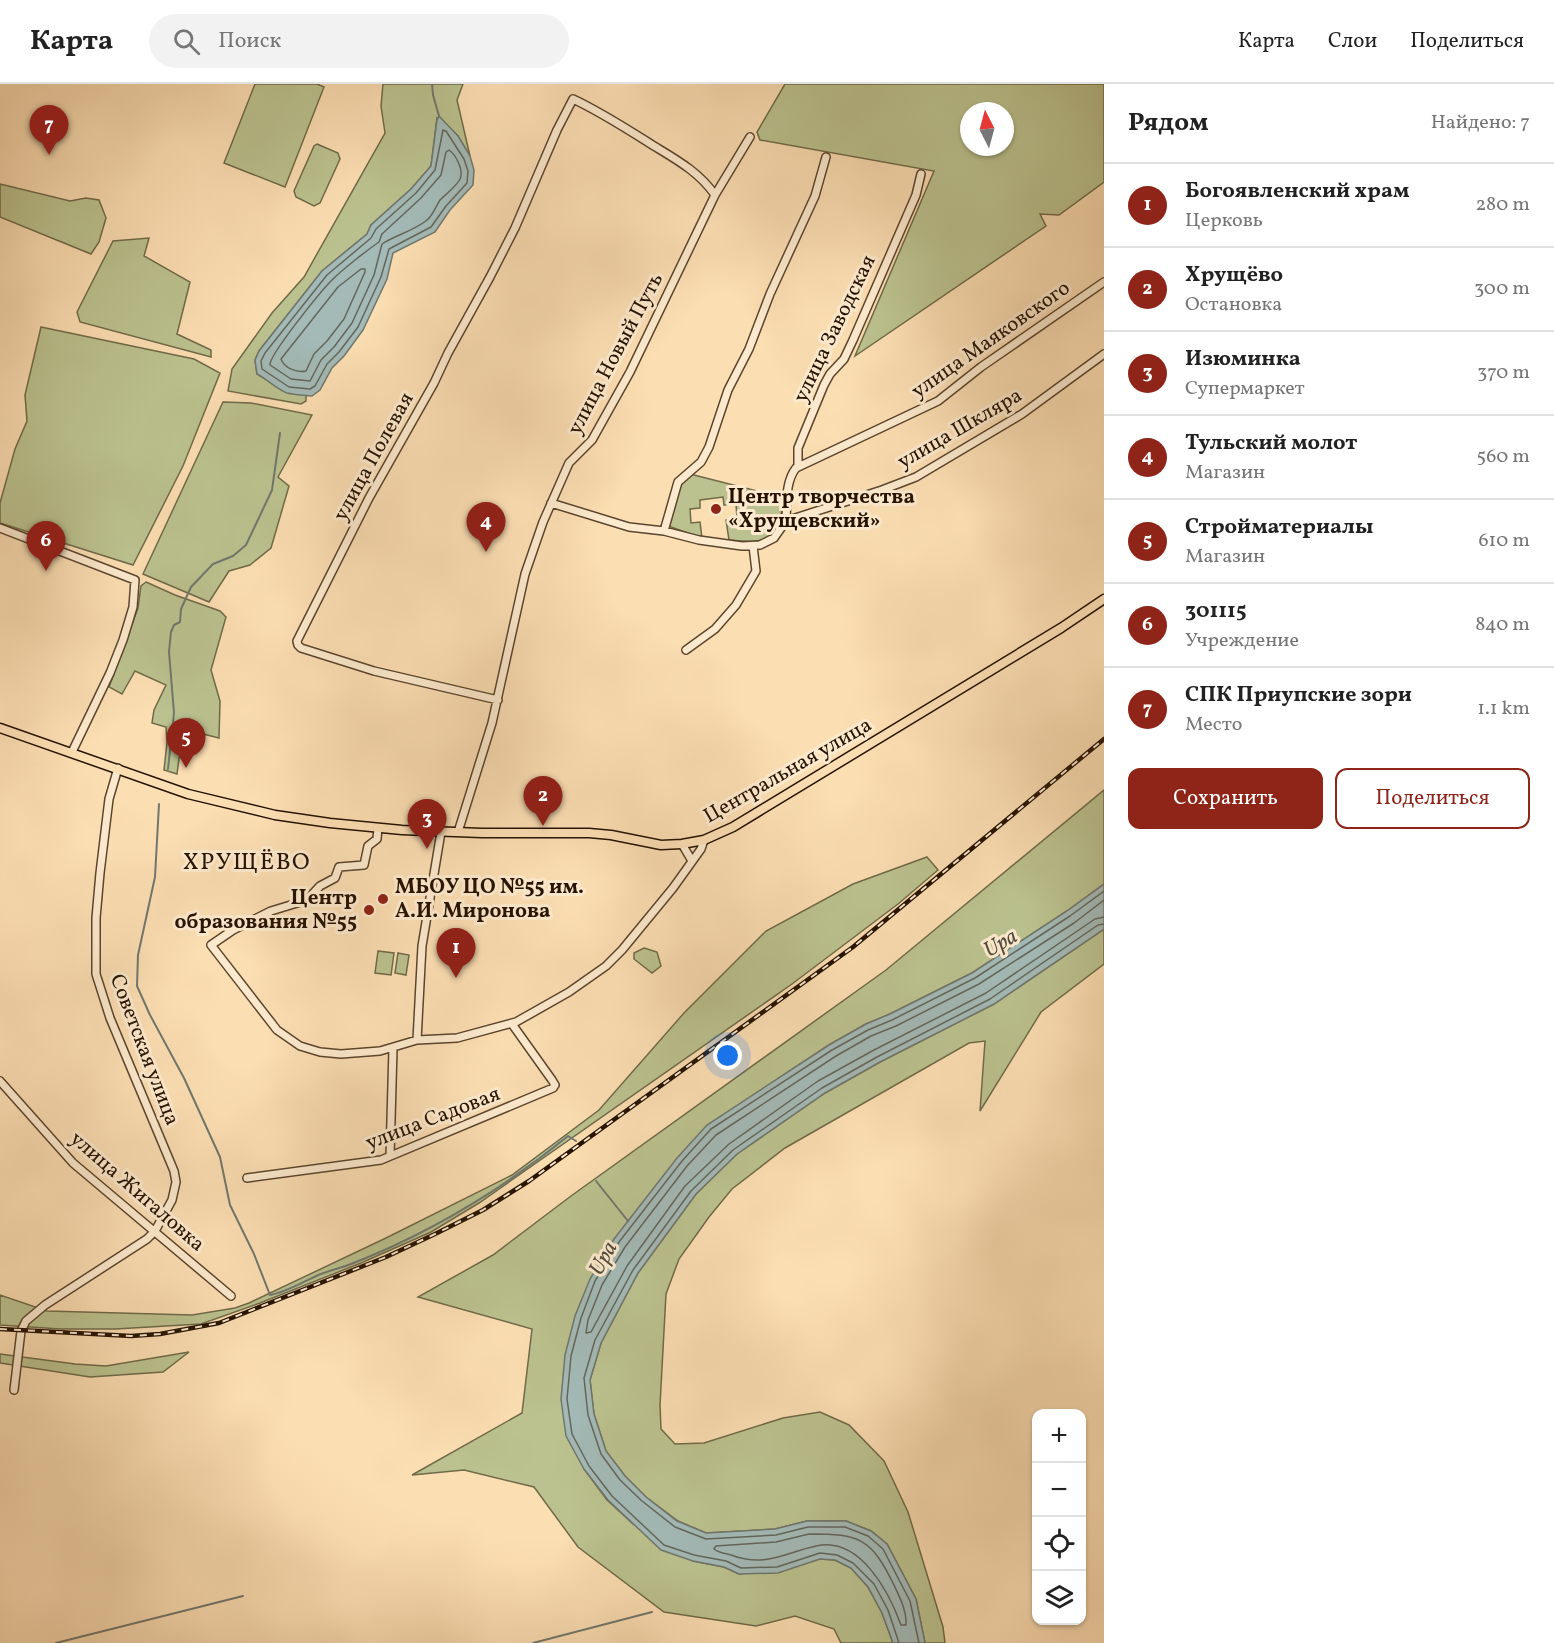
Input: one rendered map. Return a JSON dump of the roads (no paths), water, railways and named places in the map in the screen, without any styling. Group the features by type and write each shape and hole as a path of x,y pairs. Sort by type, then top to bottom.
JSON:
{"main road":[{"name":"Центральная улица","path":"0,728 188,794 229,805 308,820 441,832 589,833 661,845 682,844 704,840 734,827 1061,628 1104,599"}],"street":[{"name":"улица Полевая","path":"498,700 374,671 301,648 297,641 369,498 490,277 573,99 594,109 687,166 705,182 714,195"},
{"name":"улица Новый Путь","path":"458,832 498,700 525,574 551,503 569,463 592,440 630,372 714,195 750,137"},
{"path":"664,531 678,482 701,462 709,447 728,390 749,349 770,294 815,196 826,157"},
{"name":"улица Заводская","path":"786,521 788,488 792,474 798,467 798,448 824,385 830,374 844,359 853,340 916,195 921,174"},
{"name":"улица Маяковского","path":"798,467 938,400 981,367 1104,282"},
{"name":"улица Шкляра","path":"753,546 774,538 786,521 911,479 1022,414 1104,354"},
{"path":"551,503 628,527 664,531 699,540 753,546 756,571 736,605 715,629 686,650"},
{"path":"0,528 135,579 134,607 123,640 110,673 72,752"},
{"name":"Советская улица","path":"118,768 109,799 96,918 95,967 98,985 110,1018 176,1175 172,1200 155,1231"},
{"path":"378,828 377,840 368,846 364,865 339,867 335,878 320,886 308,900 271,911 233,930 212,945 277,1030 296,1044 320,1052 340,1054 393,1048 417,1040 457,1038 512,1024 569,992 609,964 692,861 701,849 704,840"},
{"path":"417,1040 422,946 426,937 441,832"},
{"path":"682,844 692,861"},
{"name":"улица Садовая","path":"247,1178 376,1162 552,1089 555,1085 512,1024"},
{"path":"390,1156 393,1048"},
{"name":"улица Жигаловка","path":"0,1081 73,1163 231,1296"},
{"path":"14,1390 24,1323 45,1305 138,1246 155,1231"}],"water":[{"path":"439,116 458,136 470,156 474,170 473,185 450,210 435,232 393,253 387,279 363,330 332,368 320,390 312,396 290,394 279,389 257,374 255,360 259,351 322,271 367,234 371,225 411,189 431,166"},
{"name":"Upa","path":"1104,884 1104,929 994,1004 880,1062 825,1093 737,1154 696,1194 638,1273 601,1343 590,1380 594,1414 606,1451 625,1476 646,1497 677,1521 706,1533 775,1529 807,1521 846,1521 871,1531 887,1544 916,1599 925,1643 893,1643 882,1613 868,1587 851,1568 835,1560 820,1559 778,1573 739,1574 724,1567 693,1561 661,1550 608,1500 584,1469 566,1436 561,1399 565,1355 575,1316 590,1279 614,1239 677,1158 707,1125 829,1045 866,1024 972,973"}],"waterway":[{"path":"432,84 439,116"},
{"path":"168,769 174,713 169,652 171,632 174,625 180,622 181,609 191,587 213,564 233,556 246,545 272,490 280,433"},
{"path":"159,804 155,877 138,955 137,986 184,1078 220,1157 230,1205 254,1254 270,1295 380,1252 437,1224 492,1192 568,1136 576,1141"},
{"path":"596,1181 628,1221"},
{"path":"56,1643 243,1596"},
{"path":"533,1643 652,1612"}],"railway":[{"path":"0,1329 131,1336 160,1334 219,1323 386,1257 483,1210 529,1181 853,947 1104,739"}],"place":[{"name":"СПК Приупские зори","path":"49,155"},
{"name":"Центр творчества «Хрущевский»","path":"716,509"},
{"name":"Тульский молот","path":"486,552"},
{"name":"301115","path":"46,571"},
{"name":"Стройматериалы","path":"186,768"},
{"name":"Хрущёво","path":"543,826"},
{"name":"Изюминка","path":"427,849"},
{"name":"МБОУ ЦО №55 им. А.И. Миронова","path":"383,899"},
{"name":"Центр образования №55","path":"369,910"},
{"name":"Богоявленский храм","path":"456,978"}],"district":[{"name":"ХРУЩЁВО","path":"247,863"}]}
